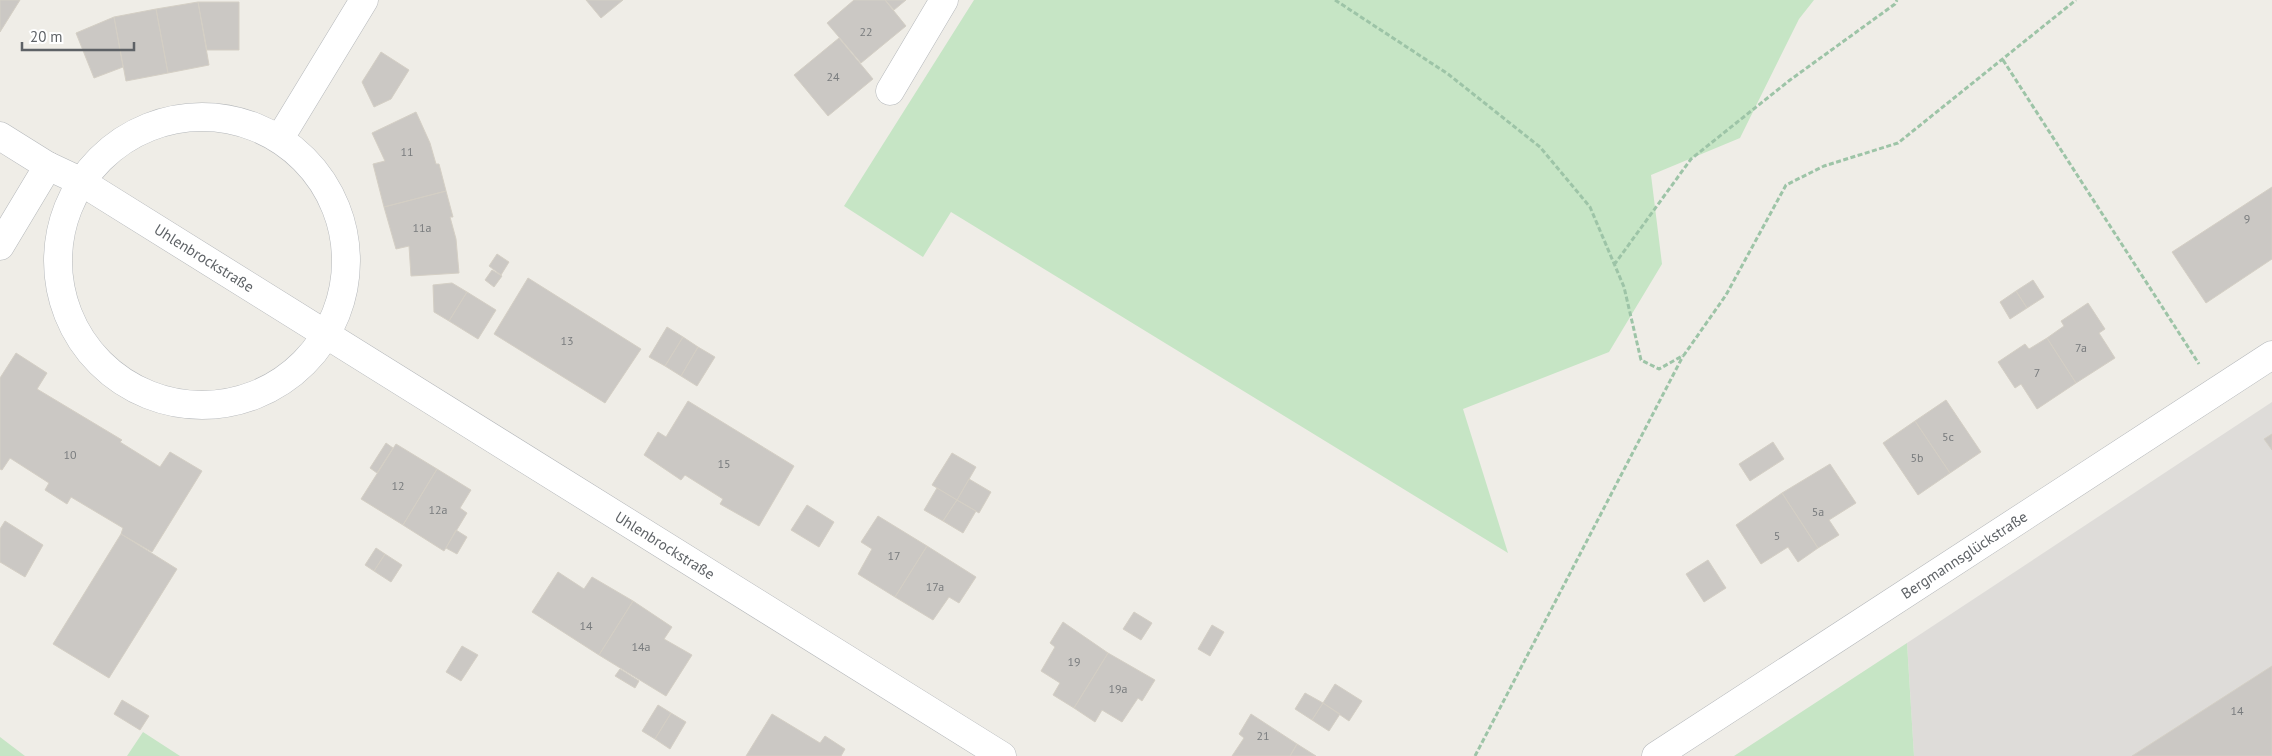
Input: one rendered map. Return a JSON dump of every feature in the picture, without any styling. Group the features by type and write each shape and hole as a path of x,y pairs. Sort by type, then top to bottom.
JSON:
{"street":[{"path":"280,138 364,0"},
{"path":"890,91 944,0"},
{"path":"171,118 227,118 280,138 313,167 336,205 347,248 344,292 328,334 290,378 238,403 180,406 125,386 83,346 59,293 59,235 80,181 119,141 171,118"},
{"name":"Uhlenbrockstraße","path":"0,136 48,166 80,181 328,334 1002,756"},
{"path":"0,246 48,166"},
{"name":"Bergmannsglückstraße","path":"1656,756 2272,355"}],"path":[{"path":"1335,0 1448,74 1540,147 1590,207 1624,287 1641,360 1659,369 1684,355"},
{"path":"1614,265 1691,159 1790,80 1895,4 1897,0"},
{"path":"1475,756 1684,355 1726,295 1786,185 1824,166 1898,143 2076,0"},
{"path":"2003,60 2216,392"}],"shaded area":[{"path":"2272,402 2272,756 1914,756 1907,643"}],"green space":[{"path":"974,0 1814,0 1799,19 1740,138 1651,175 1662,264 1609,352 1463,409 1508,553 951,212 923,257 844,206"},
{"path":"1907,643 1914,756 1734,756"},
{"path":"143,732 180,756 127,756"},
{"path":"0,737 25,756 0,756"}],"building":[{"path":"0,0 20,0 0,32"},
{"path":"586,0 623,0 601,18"},
{"path":"854,0 885,0 906,26 861,63 827,23"},
{"path":"885,0 906,0 894,10"},
{"path":"198,2 239,2 239,50 207,50"},
{"path":"198,2 209,65 168,73 156,9"},
{"path":"156,9 168,73 126,81 114,17"},
{"path":"114,17 123,67 94,78 76,33"},
{"path":"839,38 873,79 828,116 794,75"},
{"path":"381,52 409,70 391,99 374,107 362,82"},
{"path":"416,112 430,143 436,164 439,164 446,191 384,207 373,164 385,161 372,133"},
{"path":"2272,187 2272,259 2206,303 2172,252"},
{"path":"446,191 453,217 450,217 456,239 459,273 411,276 409,246 396,249 384,207"},
{"path":"497,254 509,262 501,275 489,266"},
{"path":"492,270 502,276 494,287 485,280"},
{"path":"528,278 641,349 605,403 494,334"},
{"path":"2033,280 2044,297 2027,308 2016,291"},
{"path":"452,283 467,292 449,321 434,312 433,285"},
{"path":"2016,291 2027,308 2010,319 2000,302"},
{"path":"467,292 496,310 478,339 449,321"},
{"path":"2088,303 2105,329 2099,333 2115,358 2076,383 2047,338 2064,326 2061,321"},
{"path":"667,327 683,337 665,366 649,357"},
{"path":"683,337 698,347 681,376 665,366"},
{"path":"2047,338 2076,383 2037,409 2021,384 2015,388 1998,362 2025,344 2029,349"},
{"path":"698,347 715,357 697,386 681,376"},
{"path":"16,353 47,373 37,389 122,440 120,442 160,467 170,452 202,471 152,552 121,534 123,528 71,497 67,504 45,490 49,483 10,458 2,470 0,469 0,378"},
{"path":"1946,400 1981,452 1950,473 1915,421"},
{"path":"688,401 794,466 759,526 720,504 723,499 685,475 681,480 644,455 658,432 666,437"},
{"path":"1915,421 1950,473 1918,495 1883,443"},
{"path":"2272,434 2272,450 2264,439"},
{"path":"1773,442 1784,459 1750,481 1739,464"},
{"path":"386,443 393,448 377,473 370,468"},
{"path":"396,444 437,469 403,525 361,499"},
{"path":"952,453 976,467 957,500 932,485"},
{"path":"1830,464 1856,503 1829,520 1839,535 1818,548 1782,493"},
{"path":"437,469 471,490 460,508 467,513 444,551 403,525"},
{"path":"969,479 991,492 979,513 957,500"},
{"path":"937,488 957,500 943,521 924,510"},
{"path":"1782,493 1818,548 1798,562 1788,547 1761,564 1736,525"},
{"path":"957,500 976,511 963,533 943,521"},
{"path":"807,505 834,522 819,547 791,530"},
{"path":"878,516 927,546 895,597 858,574 872,549 861,542"},
{"path":"5,521 43,545 25,577 0,562 0,529"},
{"path":"456,530 467,537 457,554 446,548"},
{"path":"121,534 177,569 109,678 53,644"},
{"path":"927,546 976,577 959,603 949,597 933,620 895,597"},
{"path":"376,548 385,554 374,571 365,565"},
{"path":"385,554 402,565 391,582 374,571"},
{"path":"1708,560 1726,588 1704,602 1686,574"},
{"path":"558,572 584,589 592,577 633,601 599,655 532,612"},
{"path":"633,601 672,627 664,639 692,655 666,696 599,655"},
{"path":"1134,612 1152,623 1141,640 1123,629"},
{"path":"1063,622 1108,653 1074,708 1053,695 1060,683 1041,671 1055,647 1050,643"},
{"path":"1212,625 1224,632 1210,656 1198,649"},
{"path":"462,646 478,655 461,681 446,672"},
{"path":"1108,653 1155,680 1142,701 1138,698 1122,722 1102,710 1095,722 1074,708"},
{"path":"2272,666 2272,756 2132,756"},
{"path":"620,669 639,681 635,688 615,676"},
{"path":"1335,684 1362,701 1349,721 1323,703"},
{"path":"1305,693 1323,703 1312,720 1295,709"},
{"path":"122,700 149,716 140,730 114,714"},
{"path":"1323,703 1340,714 1329,731 1312,720"},
{"path":"658,705 671,713 655,739 642,731"},
{"path":"671,713 686,722 670,749 655,739"},
{"path":"772,714 820,743 825,736 845,749 841,756 746,756"},
{"path":"1251,714 1297,744 1290,756 1232,756 1244,738 1239,734"},
{"path":"1297,744 1316,756 1290,756"}]}
